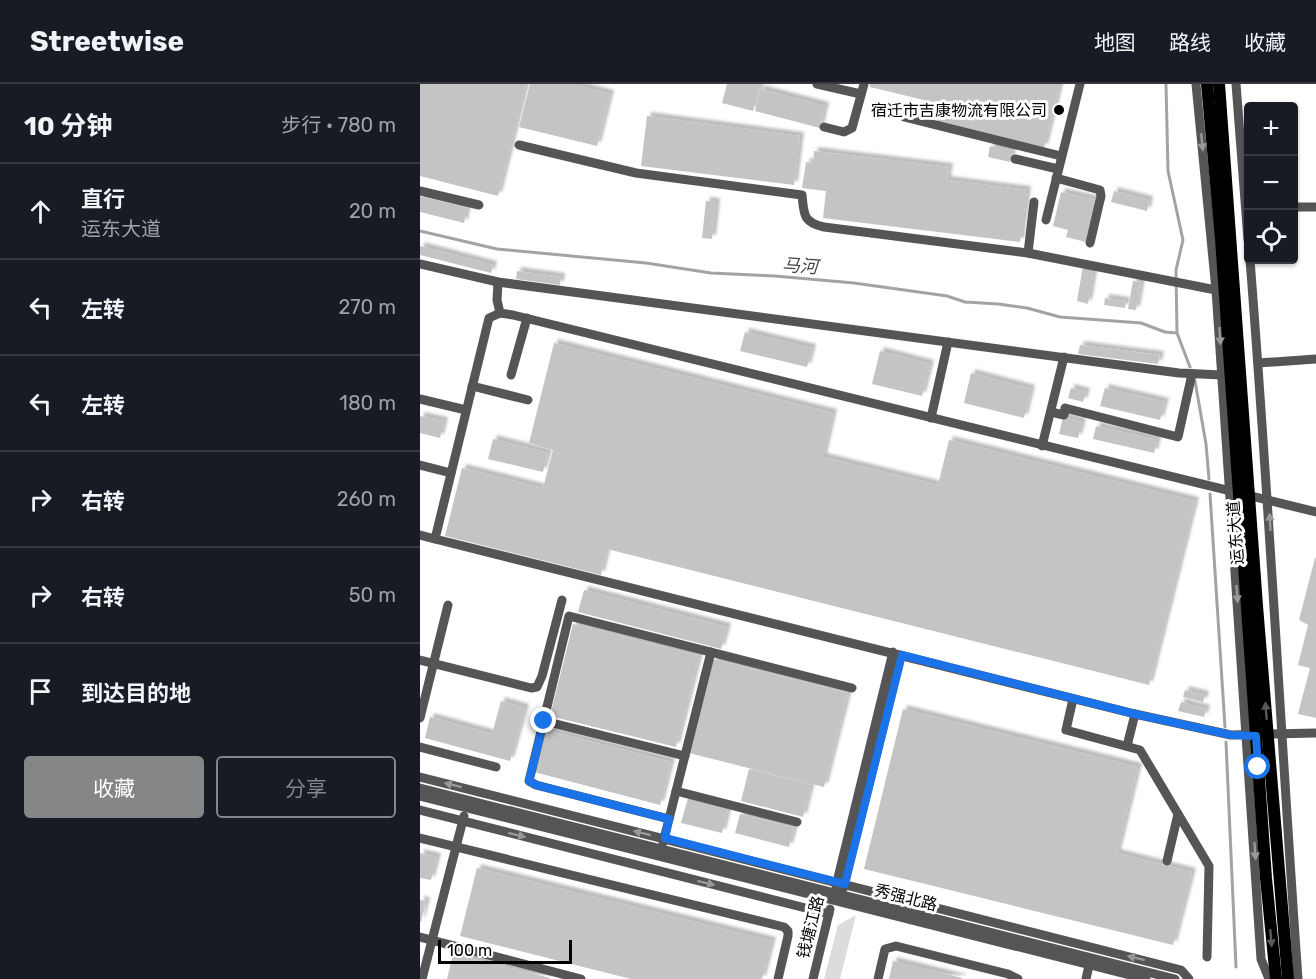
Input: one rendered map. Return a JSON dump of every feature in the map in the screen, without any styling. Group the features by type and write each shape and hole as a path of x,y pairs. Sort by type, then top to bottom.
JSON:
{"main road":[{"name":"运东大道","path":"1207,84 1221,238 1266,878 1276,979"},
{"name":"运东大道","path":"1219,84 1240,494"},
{"name":"运东大道","path":"1257,736 1288,979"}],"street":[{"path":"817,84 861,94"},
{"path":"824,128 844,132 852,128 864,84"},
{"path":"1046,219 1080,84"},
{"path":"1196,84 1222,375 1240,494 1257,736 1261,959 1269,979"},
{"path":"1236,84 1244,174"},
{"path":"904,117 1062,156"},
{"path":"519,145 636,173 802,195 806,219 812,224 824,227 1028,253 1216,290"},
{"path":"1015,159 1100,190 1101,196 1090,243"},
{"path":"420,191 479,206"},
{"path":"1028,253 1034,202"},
{"path":"1298,207 1316,207"},
{"path":"420,264 498,282 1192,374 1222,375"},
{"path":"1250,264 1269,501 1281,735 1298,979"},
{"path":"498,282 497,300 500,313"},
{"path":"435,539 489,318 500,313 1316,512"},
{"path":"511,375 527,318"},
{"path":"931,418 948,342"},
{"path":"1042,446 1064,357"},
{"path":"1258,363 1316,359"},
{"path":"1051,412 1064,415 1065,408 1178,436 1192,374"},
{"path":"472,386 528,400"},
{"path":"420,399 466,410"},
{"path":"420,465 451,473"},
{"path":"420,535 1135,714 1231,735 1316,733"},
{"path":"420,660 531,688 537,687 543,676 562,600"},
{"path":"420,718 448,605"},
{"path":"669,819 536,785 529,781 569,616 852,688"},
{"path":"661,854 711,652"},
{"name":"钱塘江路","path":"813,979 829,914 837,899 897,654"},
{"path":"1073,699 1066,730 1140,750 1209,866 1207,957"},
{"path":"1127,746 1135,714"},
{"path":"544,721 685,756"},
{"path":"420,747 496,767"},
{"path":"420,777 1180,970 1189,979"},
{"name":"秀强北路","path":"420,788 837,899 1090,962 1175,979"},
{"path":"676,791 797,822"},
{"name":"秀强北路","path":"420,796 661,854"},
{"path":"422,979 466,808"},
{"path":"420,810 829,914"},
{"path":"1167,861 1178,814"},
{"path":"420,838 784,927 788,931 788,936 778,979"},
{"path":"420,938 580,979"},
{"path":"878,979 885,949 896,946 1008,974 1018,979"},
{"path":"1086,979 1090,962"},
{"name":"秀强北路","path":"1090,962 1146,979"}],"shaded area":[{"path":"856,915 840,979 824,979 838,925"}],"building":[{"path":"420,84 526,84 498,196 420,176"},
{"path":"530,84 571,84 610,94 597,146 519,127"},
{"path":"727,84 760,84 753,111 722,103"},
{"path":"870,84 1060,84 1044,148 927,120 932,102 870,87"},
{"path":"760,89 825,106 820,128 755,111"},
{"path":"647,116 800,136 794,185 641,166"},
{"path":"990,146 1012,151 1010,162 988,157"},
{"path":"814,151 949,167 947,180 1027,190 1020,242 823,218 826,191 802,188 806,162 813,163"},
{"path":"1114,191 1149,200 1147,211 1111,202"},
{"path":"1061,192 1096,200 1086,242 1066,237 1068,230 1053,226"},
{"path":"420,196 467,208 464,223 420,212"},
{"path":"706,201 716,202 712,239 702,238"},
{"path":"420,246 493,265 491,273 420,255"},
{"path":"1083,266 1094,268 1088,304 1077,301"},
{"path":"517,271 561,277 560,285 516,279"},
{"path":"1133,281 1141,282 1136,310 1128,309"},
{"path":"1105,298 1126,301 1125,308 1104,305"},
{"path":"745,332 812,348 807,367 740,351"},
{"path":"554,343 833,413 823,457 938,485 949,440 1195,501 1149,685 607,549 601,575 445,536 462,468 543,488 553,450 529,443"},
{"path":"1080,345 1160,355 1158,364 1078,354"},
{"path":"880,351 930,364 922,396 872,384"},
{"path":"971,373 1031,389 1024,418 964,403"},
{"path":"1071,388 1086,392 1083,402 1068,398"},
{"path":"1105,388 1165,402 1160,420 1100,406"},
{"path":"420,416 444,421 440,438 420,433"},
{"path":"1063,417 1082,422 1078,438 1059,434"},
{"path":"1096,426 1157,440 1154,453 1093,439"},
{"path":"493,439 548,453 543,472 488,459"},
{"path":"1315,558 1316,718 1298,714 1310,668 1298,665 1308,625 1299,620"},
{"path":"584,590 727,627 721,649 578,612"},
{"path":"573,624 699,656 676,747 550,716"},
{"path":"713,659 848,693 824,787 689,753"},
{"path":"1185,690 1205,695 1203,702 1183,697"},
{"path":"501,701 525,708 510,761 425,738 430,717 492,734"},
{"path":"1181,702 1206,709 1204,717 1178,711"},
{"path":"903,709 1138,767 1117,853 1192,872 1173,945 864,869"},
{"path":"545,730 671,762 660,805 534,772"},
{"path":"749,769 811,785 803,817 741,801"},
{"path":"688,798 728,809 722,833 681,823"},
{"path":"740,814 794,828 789,847 735,833"},
{"path":"420,853 437,857 431,880 420,878"},
{"path":"477,868 772,941 762,979 631,979 460,936"},
{"path":"420,900 426,901 421,922 420,922"},
{"path":"453,954 550,978 550,979 447,979"},
{"path":"893,961 962,978 962,979 889,979"}],"waterway":[{"path":"1166,84 1168,171 1183,240 1176,270 1177,333 1190,367"},
{"name":"马河","path":"420,231 497,249 646,263 711,273 854,283 947,296 965,302 1027,308 1060,317 1141,323 1165,332 1177,333"},
{"path":"1195,381 1206,444 1209,479"},
{"path":"1210,494 1225,727"},
{"path":"1226,742 1236,967"}],"place":[{"name":"宿迁市吉康物流有限公司","path":"1059,110"}],"route":[{"path":"544,721 529,781 536,785 669,819 665,838 845,884 902,655 1208,731 1256,736 1258,767"}]}
